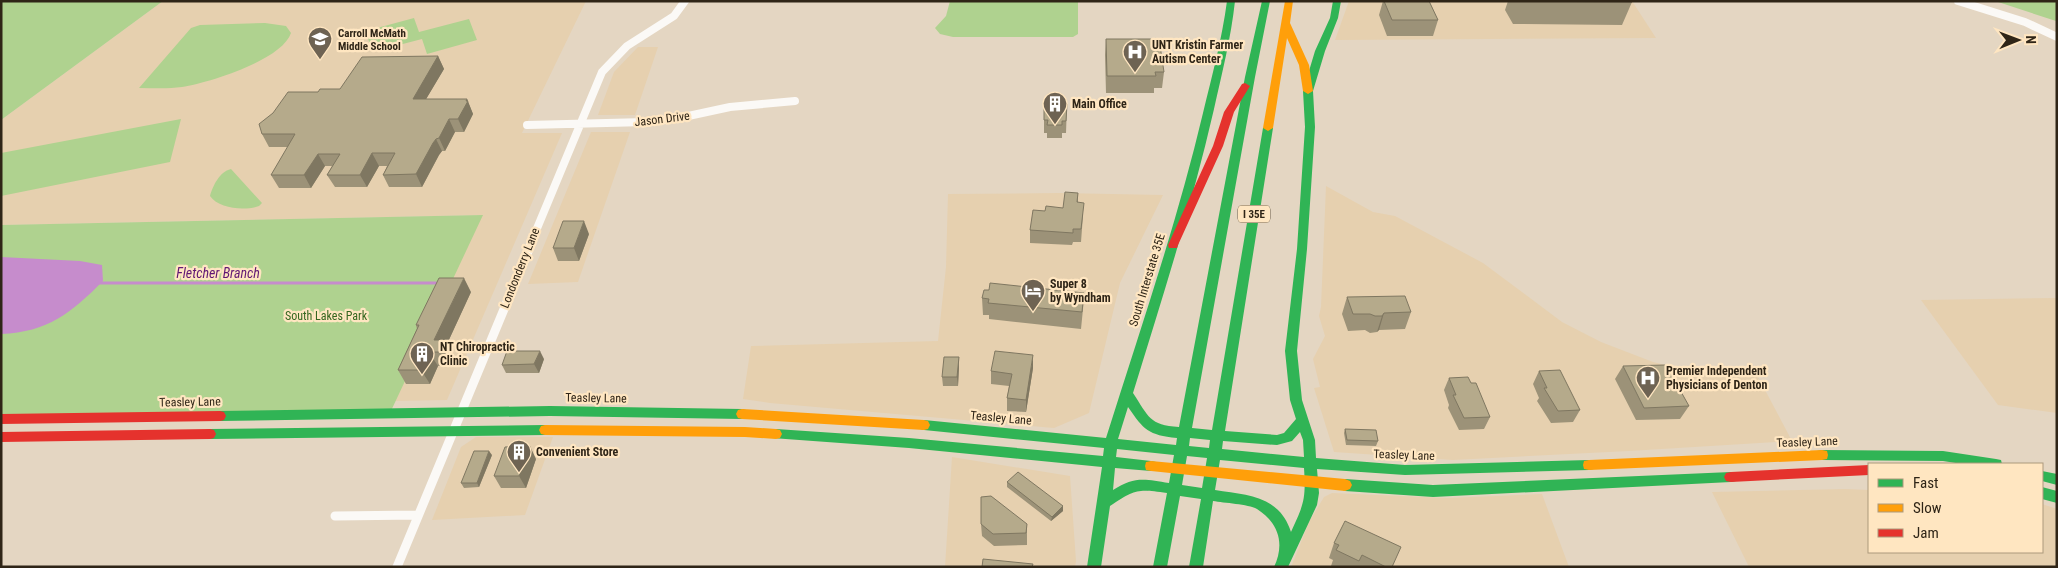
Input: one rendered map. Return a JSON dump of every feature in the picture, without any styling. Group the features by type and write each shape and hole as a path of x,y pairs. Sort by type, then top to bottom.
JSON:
{"main road":[{"name":"South Interstate 35E","path":"1094,567 1111,442 1173,245 1199,151 1223,52 1231,1"},
{"name":"I 35E","path":"1160,567 1250,77 1266,1"},
{"name":"I 35E","path":"1196,567 1288,1"},
{"path":"1308,91 1320,51 1334,18 1337,1"},
{"path":"1283,563 1310,505 1311,482 1309,440 1293,383 1291,357 1302,249 1310,127 1308,91 1304,66 1285,22"},
{"path":"1173,245 1218,146 1229,112 1250,77"},
{"path":"1127,395 1148,425 1158,431 1277,440 1288,437 1302,420"},
{"name":"Teasley Lane","path":"1,419 550,411 749,414 925,425 1310,463 1405,470 1511,468 1844,454 1943,456 1989,463"},
{"path":"745,432 749,414"},
{"path":"1,437 574,430 745,432 900,442 1311,482 1425,490 1625,483 1868,470"},
{"path":"1511,468 1519,486"},
{"path":"2043,476 2057,480"},
{"path":"1104,503 1130,486 1144,484 1259,503 1281,522 1286,538 1283,563"},
{"path":"2043,493 2057,497"}],"street":[{"name":"Londonderry Lane","path":"397,567 602,72 612,59 627,46 676,16 685,1"},
{"path":"1958,1 2025,22 2057,37"},
{"name":"Jason Drive","path":"527,125 646,122 679,118 730,107 795,101"},
{"path":"335,516 418,515"}],"shaded area":[{"name":"Carroll McMath Middle School","path":"163,1 586,1 522,133 562,133 447,400 395,401 482,215 1,225 1,120"},
{"path":"1349,1 1632,1 1656,38 1335,40"},
{"path":"638,47 658,47 635,115 598,115 614,72"},
{"path":"591,132 630,132 578,282 528,284"},
{"path":"1326,186 1373,212 1395,216 1483,263 1562,322 1601,342 1653,362 1690,371 1756,373 1792,441 1453,460 1334,452 1314,388 1320,387 1313,359 1325,336 1319,316 1321,307"},
{"path":"1060,193 1163,195 1120,283 1089,413 1054,428 743,399 751,346 938,341 946,267 948,194"},
{"path":"1,257 80,261 102,265 103,281 80,303 58,319 32,329 1,334"},
{"path":"2057,298 2057,413 1998,405 1921,300"},
{"path":"476,437 553,437 525,515 432,520 461,447"},
{"path":"952,457 1070,476 1075,567 945,567"},
{"path":"1868,490 1868,553 2043,553 2043,504 2057,509 2057,567 1749,567 1712,492"},
{"path":"1332,493 1447,498 1542,494 1569,567 1291,567 1309,522 1324,497"}],"green space":[{"path":"1,1 163,1 1,120"},
{"path":"950,1 1078,1 1078,34 1073,37 953,37 940,34 935,28 946,16"},
{"path":"1995,1 2057,1 2057,21 2056,21"},
{"path":"414,18 419,32 469,19 477,40 427,54 422,39 372,52 366,31"},
{"path":"265,23 286,26 291,33 285,43 260,61 243,69 194,85 171,88 139,88 191,28 200,25"},
{"path":"181,119 170,162 1,196 1,153"},
{"path":"231,169 262,203 259,206 253,208 233,208 219,204 210,196 220,176"},
{"name":"South Lakes Park","path":"483,215 390,413 1,419 1,225"}],"building":[{"path":"1384,1 1429,1 1438,20 1392,20"},
{"path":"1521,1 1632,1 1632,2"},
{"path":"1106,39 1159,39 1164,72 1155,72 1156,76 1107,76"},
{"name":"Carroll McMath Middle School","path":"438,56 413,99 467,99 466,101 468,101 458,119 449,119 416,174 383,175 395,153 372,153 360,175 327,175 340,154 318,154 304,175 271,175 295,134 262,134 259,124 273,113 288,92 318,92 320,89 340,89 362,57"},
{"path":"1044,104 1067,104 1066,121 1062,121 1062,125 1047,125 1048,120 1044,120"},
{"path":"1065,192 1078,193 1077,202 1084,203 1081,229 1073,229 1073,233 1030,230 1033,210 1045,211 1046,206 1063,208"},
{"path":"563,221 584,221 574,248 553,248"},
{"path":"439,278 464,278 434,340 445,340 439,352 429,352 421,370 398,370 419,325 416,325"},
{"path":"990,283 1084,293 1082,312 988,303 989,299 982,298 984,290 989,290"},
{"path":"1405,296 1411,312 1384,313 1382,316 1353,314 1347,297"},
{"path":"507,351 540,351 534,364 502,365"},
{"path":"995,351 1033,355 1026,400 1007,398 1012,374 991,371"},
{"path":"944,357 959,357 957,377 942,377"},
{"path":"1666,365 1689,406 1644,408 1623,366"},
{"path":"1560,370 1580,410 1558,411 1544,388 1547,388 1539,371"},
{"path":"1468,377 1471,383 1476,383 1490,417 1464,418 1453,395 1456,395 1449,378"},
{"path":"1345,429 1376,430 1378,441 1347,440"},
{"path":"530,446 519,476 494,476 505,447"},
{"path":"474,451 489,451 477,483 461,483"},
{"path":"1018,472 1063,506 1052,517 1007,482"},
{"path":"991,496 1027,524 1026,533 993,534 981,524 981,497"},
{"path":"1345,521 1401,547 1392,567 1386,567 1362,555 1359,561 1336,550 1339,545 1334,543"},
{"path":"983,559 1033,564 1032,567 982,567"}],"waterway":[{"name":"Fletcher Branch","path":"96,283 436,283"}],"traffic: fast":[{"path":"1094,567 1107,486 1111,442 1173,245 1199,151 1227,32 1231,1"},
{"path":"1160,567 1250,77 1266,1"},
{"path":"1281,567 1310,505 1312,493 1309,440 1296,400 1291,351 1302,249 1310,127 1308,91 1320,51 1334,18 1337,1"},
{"path":"1196,567 1268,128"},
{"path":"1127,395 1148,425 1159,431 1277,440 1288,437 1302,420"},
{"path":"220,416 550,411 742,414"},
{"path":"924,425 1309,463 1405,470 1589,465"},
{"path":"210,434 545,430"},
{"path":"776,434 909,443 1151,466"},
{"path":"1822,455 1943,456 1989,463"},
{"path":"2043,476 2057,480"},
{"path":"1345,485 1433,491 1731,477"},
{"path":"1104,503 1130,486 1143,484 1259,503 1281,522 1286,538 1285,553"},
{"path":"2043,493 2057,497"}],"traffic: slow":[{"path":"1268,128 1289,1"},
{"path":"1285,22 1304,65 1308,91"},
{"path":"742,414 924,425"},
{"path":"545,430 776,434"},
{"path":"1589,465 1822,455"},
{"path":"1151,466 1345,485"}],"traffic: jam":[{"path":"1173,245 1218,146 1229,112 1245,86"},
{"path":"1,419 220,416"},
{"path":"1,437 210,434"},
{"path":"1731,477 1868,470"}],"place":[{"name":"Carroll McMath Middle School","path":"320,60"},
{"name":"UNT Kristin Farmer Autism Center","path":"1135,73"},
{"name":"Main Office","path":"1055,125"},
{"name":"Super 8 by Wyndham","path":"1033,312"},
{"name":"NT Chiropractic Clinic","path":"422,375"},
{"name":"Premier Independent Physicians of Denton","path":"1648,399"},
{"name":"Convenient Store","path":"519,473"}]}
